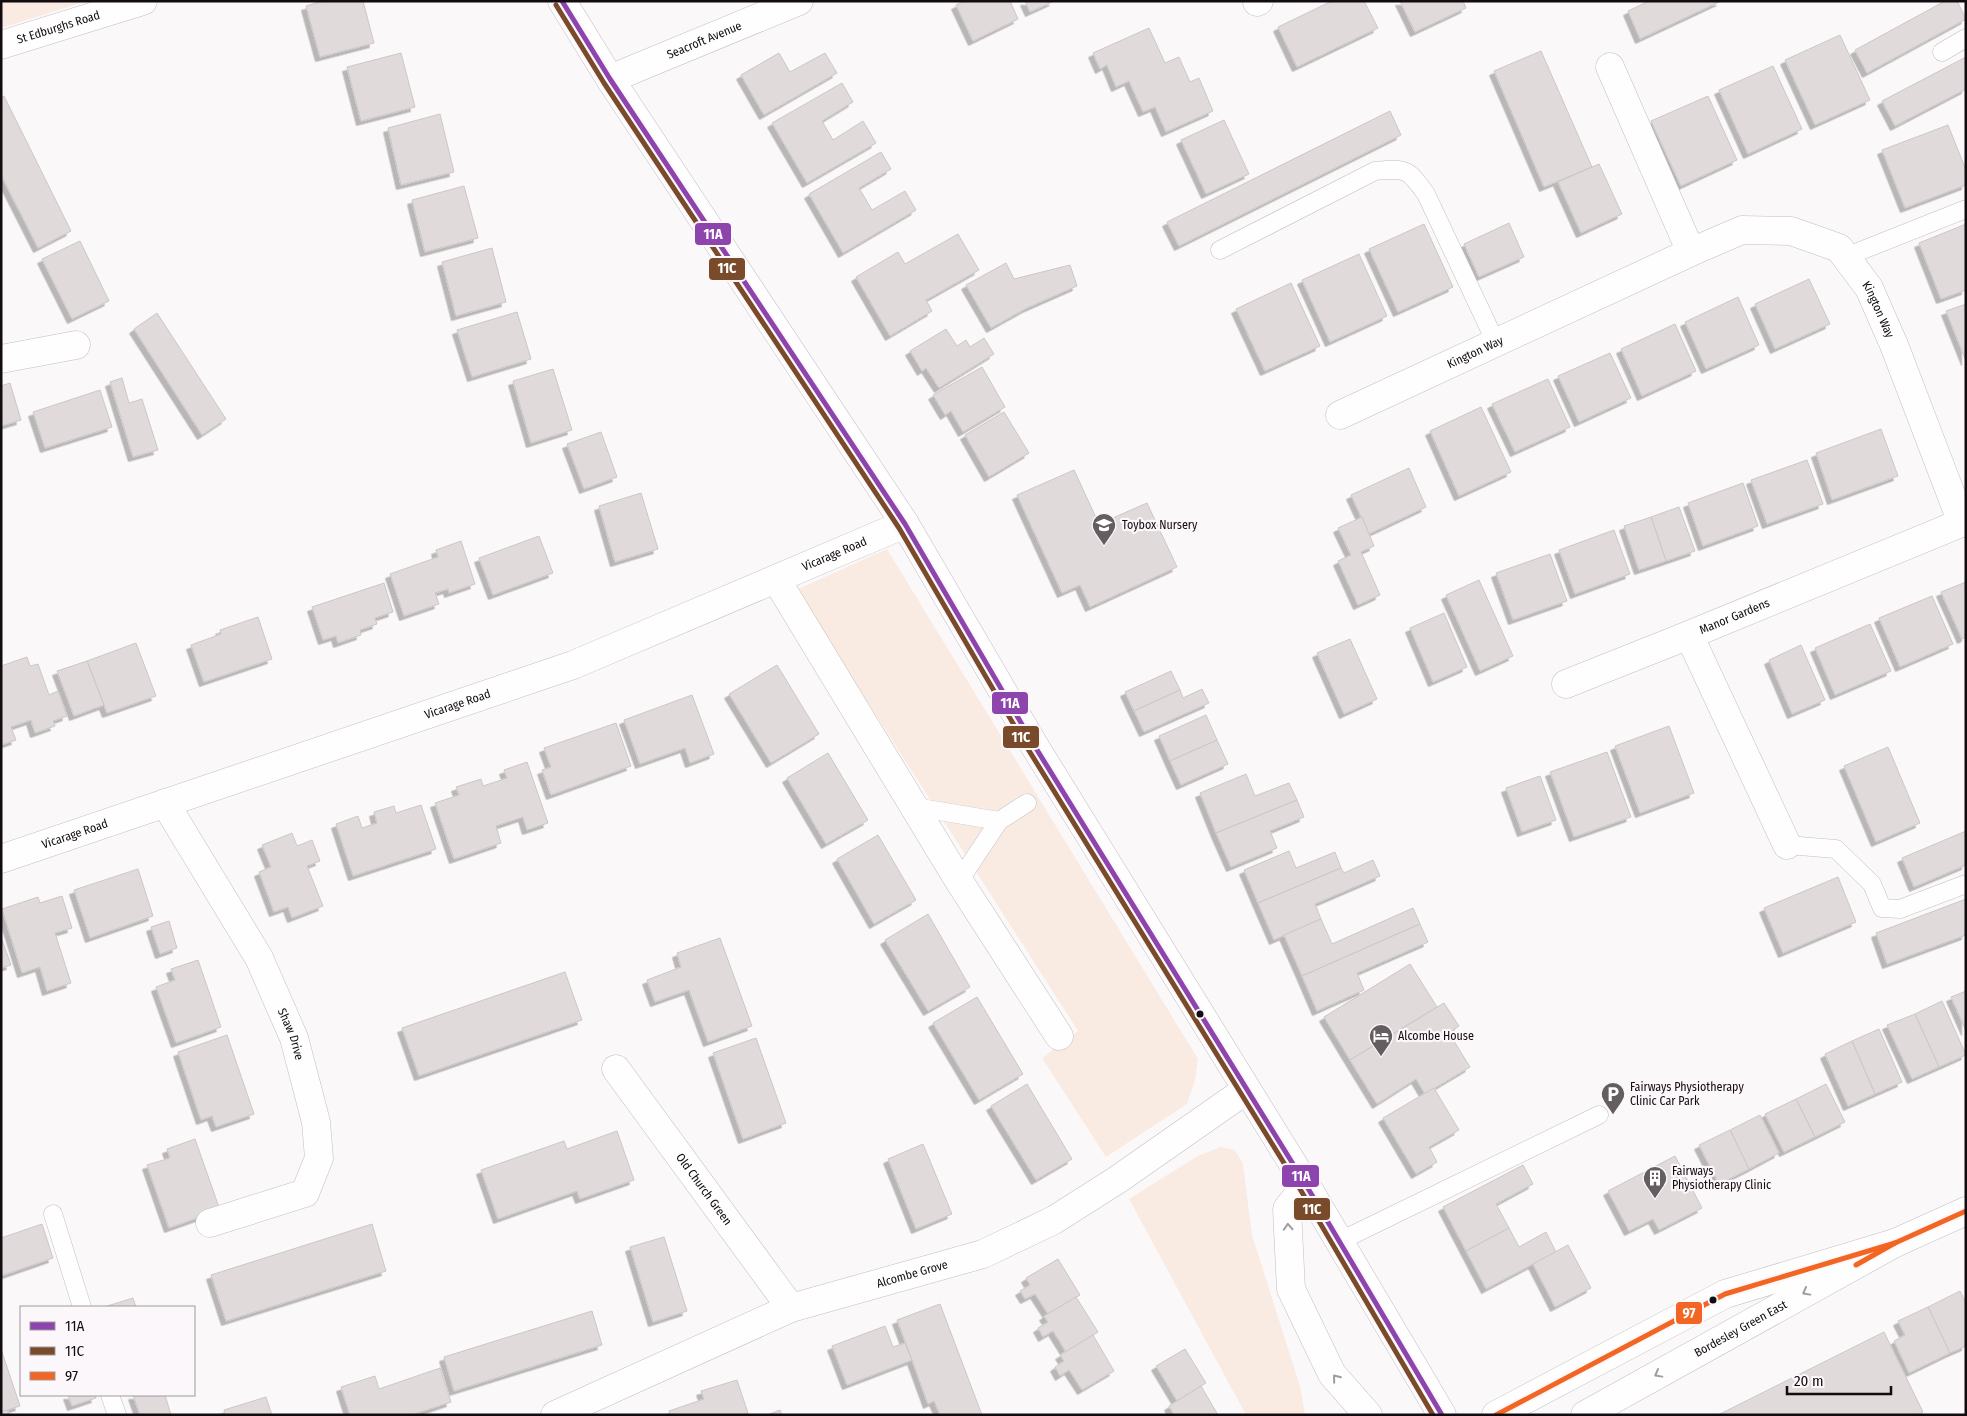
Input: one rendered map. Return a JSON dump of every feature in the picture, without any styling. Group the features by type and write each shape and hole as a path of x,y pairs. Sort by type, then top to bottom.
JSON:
{"street":[{"name":"St Edburghs Road","path":"1,44 143,1"},
{"path":"562,1 610,79 905,524 1034,745 1306,1185 1442,1415"},
{"name":"Seacroft Avenue","path":"610,79 799,1"},
{"path":"1610,67 1691,252"},
{"name":"Kington Way","path":"1340,415 1742,230 1792,230 1838,248 1869,288 1894,345 1964,522"},
{"path":"1,359 76,345"},
{"name":"Manor Gardens","path":"1787,845 1689,635 1964,522"},
{"name":"Vicarage Road","path":"1,858 573,665 905,524"},
{"path":"776,579 959,881 1059,1036"},
{"path":"1566,684 1689,635"},
{"name":"Shaw Drive","path":"165,803 259,958 294,1038 316,1122 318,1158 305,1192 210,1223"},
{"name":"Old Church Green","path":"616,1069 791,1308"},
{"name":"Alcombe Grove","path":"555,1415 791,1308 983,1254 1054,1220 1117,1180 1246,1090"},
{"path":"1306,1185 1287,1210 1291,1288 1332,1374 1368,1415"},
{"name":"Bordesley Green East","path":"1585,1415 1895,1243 1966,1211"},
{"name":"Bordesley Green East","path":"1496,1415 1725,1294 1895,1243"}],"lane":[{"path":"1942,52 1966,38"},
{"path":"1220,250 1375,171 1395,169 1410,173 1426,194 1496,342"},
{"path":"1844,257 1966,209"},
{"path":"959,881 999,821 1027,803"},
{"path":"914,807 999,821"},
{"path":"1787,845 1836,849 1872,884 1882,908 1900,909 1966,884"},
{"path":"1340,1241 1599,1115"},
{"path":"53,1214 82,1306"},
{"path":"110,1396 117,1415"}],"shaded area":[{"path":"1,1 87,1 1,28"},
{"path":"887,549 1198,1059 1195,1080 1187,1104 1106,1157 1042,1058 1078,1031 796,590"},
{"path":"1220,1147 1235,1150 1243,1164 1252,1235 1300,1386 1305,1415 1246,1415 1129,1199 1196,1157"}],"building":[{"path":"323,1 363,1 374,43 320,57 306,6"},
{"path":"964,1 1010,1 1018,19 973,41 956,5"},
{"path":"1025,1 1054,1 1030,12"},
{"path":"1332,1 1364,1 1378,28 1297,67 1278,27"},
{"path":"1400,1 1463,1 1466,8 1415,32"},
{"path":"1649,1 1721,1 1640,39 1628,11"},
{"path":"1945,1 1957,1 1966,19 1867,73 1855,50"},
{"path":"1149,28 1165,63 1179,57 1190,82 1199,78 1213,111 1166,132 1155,107 1143,112 1129,81 1116,87 1107,65 1100,69 1093,53"},
{"path":"1840,35 1870,100 1815,125 1785,60"},
{"path":"1541,51 1592,167 1544,187 1494,71"},
{"path":"401,53 415,107 361,121 347,67"},
{"path":"779,53 790,72 825,53 837,73 764,115 741,75"},
{"path":"1966,57 1966,89 1895,126 1882,101"},
{"path":"1773,66 1802,129 1748,154 1719,90"},
{"path":"842,83 853,102 822,121 833,140 863,121 876,143 807,183 772,123"},
{"path":"4,96 71,231 38,248 1,175 1,97"},
{"path":"1708,96 1737,160 1681,186 1651,121"},
{"path":"1390,111 1401,135 1179,246 1167,222"},
{"path":"440,114 454,172 401,185 388,128"},
{"path":"1224,120 1249,174 1206,194 1181,140"},
{"path":"1948,125 1966,170 1966,185 1905,208 1882,150"},
{"path":"881,152 891,169 859,188 872,210 905,191 916,210 843,253 809,194"},
{"path":"1599,164 1622,214 1581,233 1558,182"},
{"path":"464,186 478,238 425,252 412,200"},
{"path":"1509,223 1524,257 1479,277 1464,244"},
{"path":"1424,224 1453,287 1398,312 1369,249"},
{"path":"1966,224 1966,290 1941,299 1919,243"},
{"path":"958,234 979,270 926,300 932,311 890,336 856,277 898,252 905,264"},
{"path":"80,241 109,301 72,319 42,259"},
{"path":"492,248 506,302 456,316 442,262"},
{"path":"1359,254 1387,316 1330,342 1302,280"},
{"path":"1006,263 1014,279 1070,265 1077,286 1027,308 991,328 966,285"},
{"path":"1809,279 1830,324 1775,349 1755,304"},
{"path":"1291,283 1320,346 1265,371 1236,309"},
{"path":"1738,297 1759,345 1706,369 1685,322"},
{"path":"1966,304 1966,361 1946,311"},
{"path":"517,312 531,359 472,377 457,330"},
{"path":"157,313 226,419 202,435 134,329"},
{"path":"1675,324 1696,371 1642,396 1621,349"},
{"path":"946,329 957,346 966,340 970,347 984,338 994,354 939,388 926,368 922,371 910,351"},
{"path":"1610,353 1631,398 1579,422 1558,376"},
{"path":"982,367 1005,407 963,432 951,411 945,415 933,395"},
{"path":"553,369 572,430 531,443 513,381"},
{"path":"122,378 129,403 142,399 158,450 133,457 110,382"},
{"path":"1548,379 1570,427 1515,452 1492,404"},
{"path":"10,383 21,420 1,426 1,386"},
{"path":"100,390 112,427 45,448 33,412"},
{"path":"1481,407 1511,472 1459,496 1430,431"},
{"path":"1004,412 1029,453 989,477 965,435"},
{"path":"1881,429 1898,476 1832,500 1816,453"},
{"path":"601,432 617,477 584,489 567,444"},
{"path":"1807,460 1823,504 1767,524 1751,480"},
{"path":"1409,468 1426,507 1369,534 1351,495"},
{"name":"Toybox Nursery","path":"1074,470 1099,524 1147,503 1177,567 1090,607 1080,585 1062,593 1017,495"},
{"path":"1743,483 1758,526 1703,546 1688,503"},
{"path":"641,493 658,549 615,562 599,506"},
{"path":"1679,507 1695,551 1666,561 1651,517"},
{"path":"1362,517 1374,546 1361,552 1380,595 1358,605 1338,561 1351,555 1338,528"},
{"path":"1651,517 1666,561 1639,570 1624,526"},
{"path":"1614,530 1630,574 1575,594 1559,550"},
{"path":"539,536 553,573 493,595 479,558"},
{"path":"461,541 475,584 449,593 448,589 435,593 439,604 404,616 390,574 438,557 436,550"},
{"path":"1550,554 1567,601 1513,620 1496,573"},
{"path":"1479,580 1513,656 1480,671 1446,595"},
{"path":"1966,582 1966,637 1962,639 1941,592"},
{"path":"384,583 393,612 375,618 377,624 360,630 361,635 338,643 336,636 323,640 312,607"},
{"path":"1932,596 1953,644 1900,667 1879,618"},
{"path":"1444,613 1467,667 1433,682 1410,628"},
{"path":"258,617 272,659 204,682 191,645 221,634 220,630"},
{"path":"1870,624 1891,671 1835,695 1815,648"},
{"path":"1350,639 1377,699 1344,714 1317,653"},
{"path":"136,643 156,696 107,713 87,661"},
{"path":"1801,645 1825,700 1792,714 1769,660"},
{"path":"27,657 30,666 38,664 49,695 58,691 67,716 53,721 55,726 35,733 31,720 11,727 16,740 1,745 1,666"},
{"path":"87,661 104,705 74,716 57,671"},
{"path":"777,665 819,734 771,763 729,694"},
{"path":"1171,671 1180,690 1134,711 1125,692"},
{"path":"1202,689 1209,703 1144,732 1134,711 1180,690 1183,698"},
{"path":"692,695 714,754 690,763 685,748 640,764 624,720"},
{"path":"1206,715 1217,740 1170,761 1159,736"},
{"path":"616,723 631,766 551,795 542,770 551,767 544,748"},
{"path":"1669,726 1694,793 1640,813 1615,746"},
{"path":"1217,740 1228,764 1181,785 1170,761"},
{"path":"1888,747 1920,823 1876,842 1844,766"},
{"path":"1607,752 1631,817 1574,837 1550,772"},
{"path":"828,753 868,820 826,844 787,778"},
{"path":"527,762 548,823 527,830 523,817 496,826 501,843 454,859 435,803 459,795 456,787 481,779 483,786 507,778 504,770"},
{"path":"1246,774 1255,796 1289,783 1297,800 1216,833 1200,793"},
{"path":"1540,776 1556,820 1522,832 1506,788"},
{"path":"1297,800 1304,817 1270,831 1277,848 1231,867 1216,833"},
{"path":"421,805 436,849 353,876 336,824 358,816 362,828 377,823 374,812 394,806 396,813"},
{"path":"1966,831 1966,865 1914,887 1902,858"},
{"path":"292,833 297,846 312,840 320,861 307,866 323,906 292,918 288,907 274,912 259,872 271,867 262,845"},
{"path":"878,835 916,900 874,924 837,859"},
{"path":"1289,851 1296,868 1335,852 1341,868 1258,903 1244,870"},
{"path":"1373,860 1380,876 1315,904 1321,919 1274,940 1258,903 1341,868 1344,873"},
{"path":"138,869 153,916 90,938 74,890"},
{"path":"1838,877 1856,922 1783,953 1764,908"},
{"path":"62,896 72,928 55,933 71,983 47,991 40,967 22,973 2,909 38,897 40,903"},
{"path":"1966,899 1966,935 1887,964 1876,933"},
{"path":"1413,908 1420,924 1302,976 1284,935 1321,919 1332,944"},
{"path":"928,914 970,987 928,1011 885,940"},
{"path":"169,921 177,948 160,954 151,927"},
{"path":"1420,924 1428,942 1357,973 1364,990 1317,1011 1302,976"},
{"path":"1,937 11,965 1,968"},
{"path":"720,938 752,1026 708,1042 689,990 655,1002 647,980 681,967 677,953"},
{"path":"198,960 221,1027 176,1043 156,987 175,980 171,969"},
{"path":"1410,964 1437,1007 1350,1060 1324,1017"},
{"path":"565,972 582,1020 419,1076 402,1028"},
{"path":"1966,991 1966,1031 1951,997"},
{"path":"977,997 1023,1074 979,1100 933,1023"},
{"path":"1942,1001 1966,1055 1939,1067 1915,1014"},
{"path":"1444,1003 1459,1026 1449,1033 1470,1067 1425,1094 1416,1079 1377,1104 1350,1060"},
{"path":"1915,1014 1939,1067 1912,1079 1887,1025"},
{"path":"1879,1029 1902,1082 1875,1094 1852,1041"},
{"path":"227,1035 254,1114 216,1127 212,1116 201,1120 178,1052"},
{"path":"756,1038 786,1123 743,1139 713,1053"},
{"path":"1852,1041 1875,1094 1848,1106 1825,1054"},
{"path":"1027,1084 1072,1159 1036,1180 991,1106"},
{"path":"1826,1084 1845,1122 1815,1137 1796,1099"},
{"path":"1434,1088 1459,1130 1429,1147 1437,1162 1416,1174 1383,1118"},
{"path":"1796,1099 1815,1137 1784,1152 1765,1114"},
{"path":"1760,1115 1779,1153 1749,1169 1730,1130"},
{"path":"1730,1130 1749,1169 1719,1184 1699,1145"},
{"path":"617,1131 634,1180 580,1199 577,1191 498,1219 481,1170 564,1141 567,1149"},
{"path":"195,1139 220,1210 169,1228 147,1165 170,1158 167,1149"},
{"path":"923,1144 952,1214 916,1229 888,1159"},
{"name":"Fairways Physiotherapy Clinic","path":"1675,1156 1702,1208 1659,1230 1653,1219 1629,1231 1608,1191"},
{"path":"1523,1165 1533,1184 1496,1204 1509,1228 1466,1251 1443,1207"},
{"path":"42,1224 53,1258 1,1276 1,1238"},
{"path":"372,1224 386,1271 226,1321 211,1275"},
{"path":"1509,1228 1519,1247 1546,1232 1556,1252 1486,1289 1466,1251"},
{"path":"664,1237 687,1311 653,1322 630,1247"},
{"path":"1568,1245 1591,1288 1555,1307 1533,1264"},
{"path":"1058,1259 1080,1295 1048,1314 1035,1294 1025,1299 1020,1291 1030,1285 1026,1278"},
{"path":"1960,1291 1966,1303 1966,1346 1950,1353 1928,1307"},
{"path":"1076,1297 1098,1332 1066,1352 1053,1331 1043,1337 1038,1328 1048,1322 1044,1316"},
{"path":"133,1298 136,1306 107,1306"},
{"path":"940,1304 982,1415 940,1415 934,1401 928,1404 897,1320"},
{"path":"1928,1307 1950,1353 1909,1373 1894,1341 1905,1335 1898,1321"},
{"path":"592,1311 602,1345 454,1391 444,1357"},
{"path":"885,1326 893,1347 905,1343 912,1360 847,1385 832,1346"},
{"path":"1884,1332 1923,1412 1918,1415 1718,1415"},
{"path":"1093,1335 1114,1371 1082,1390 1069,1370 1060,1376 1055,1367 1064,1361 1060,1355"},
{"path":"1,1349 20,1406 1,1412"},
{"path":"1185,1349 1206,1383 1177,1401 1156,1366"},
{"path":"440,1368 451,1402 412,1415 350,1415 341,1387 375,1376 379,1389"},
{"path":"737,1380 748,1413 743,1415 670,1415 669,1411 704,1399 701,1391"},
{"path":"1201,1386 1218,1415 1174,1415 1169,1406"},
{"path":"68,1396 95,1396 96,1398 72,1406"},
{"path":"133,1396 165,1396 171,1415 140,1415"},
{"path":"266,1397 272,1415 225,1415 224,1410"},
{"path":"7,1410 9,1415 1,1415 1,1412"},
{"path":"780,1410 782,1415 767,1415"}],"transit line":[{"name":"11A","path":"562,1 610,79 905,524 1034,745 1306,1185 1442,1415"},
{"name":"11C","path":"556,5 604,83 899,528 1028,749 1300,1189 1433,1415"},
{"name":"97","path":"1856,1265 1895,1243 1966,1211"},
{"name":"97","path":"1496,1415 1725,1294 1895,1243"}],"place":[{"name":"Toybox Nursery","path":"1104,546"},
{"name":"Alcombe House","path":"1381,1057"},
{"name":"Fairways Physiotherapy Clinic Car Park","path":"1613,1115"},
{"name":"Fairways Physiotherapy Clinic","path":"1655,1199"}]}
